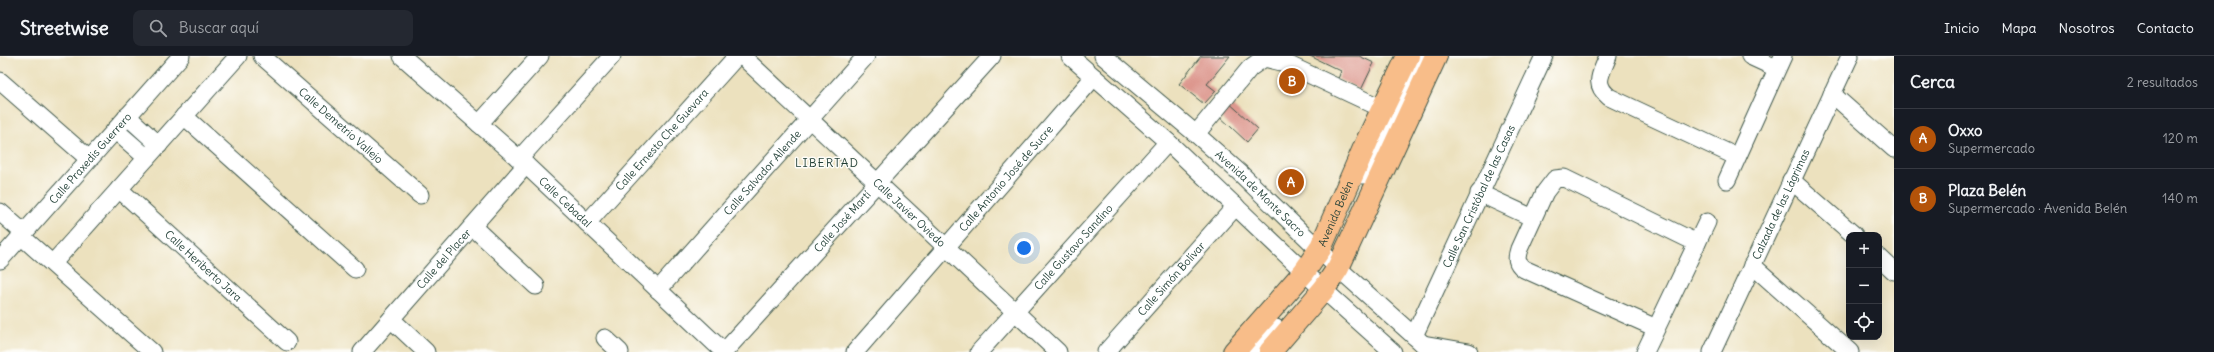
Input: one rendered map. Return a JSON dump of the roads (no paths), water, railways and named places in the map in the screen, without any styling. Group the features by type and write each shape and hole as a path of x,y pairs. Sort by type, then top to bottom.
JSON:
{"main road":[{"name":"Avenida Belén","path":"1328,258 1382,109 1408,56"},
{"name":"Avenida Belén","path":"1270,352 1328,258 1436,56"},
{"name":"Avenida Belén","path":"1234,352 1314,281"}],"street":[{"name":"Calle Praxedis Guerrero","path":"0,260 181,56"},
{"path":"53,263 238,56"},
{"name":"Calle Demetrio Vallejo","path":"262,56 420,195"},
{"path":"479,124 540,56"},
{"name":"Calle del Placer","path":"362,352 473,227 523,162 612,56"},
{"name":"Calle Ernesto Che Guevara","path":"587,223 737,56"},
{"name":"Calle Javier Oviedo","path":"742,56 1058,352"},
{"name":"Calle Salvador Allende","path":"658,290 866,56"},
{"name":"Calle José Martí","path":"724,352 992,56"},
{"path":"1070,56 1168,142 1314,281 1393,352"},
{"name":"Avenida de Monte Sacro","path":"1103,56 1196,134 1328,258 1423,344"},
{"path":"1328,258 1420,56"},
{"path":"1328,258 1395,122 1430,56"},
{"name":"Calle San Cristóbal de las Casas","path":"1423,344 1479,193 1544,56"},
{"path":"1608,56 1598,82 1601,91 1609,97 1737,157"},
{"path":"1727,180 1779,62 1750,56"},
{"name":"Calzada de las Lágrimas","path":"1712,352 1850,56"},
{"path":"1196,134 1250,68 1264,58 1285,62 1382,109"},
{"name":"Calle Cebadal","path":"411,59 479,124 523,162 724,352"},
{"name":"Calle Antonio José de Sucre","path":"855,352 1094,77"},
{"path":"0,80 90,159"},
{"path":"1832,94 1894,149"},
{"path":"128,116 159,144"},
{"path":"184,116 355,269"},
{"path":"115,130 147,158"},
{"name":"Calle Gustavo Sandino","path":"978,352 1168,142"},
{"path":"1656,328 1524,269 1518,264 1516,256 1532,218 1549,185 1558,177 1575,183 1696,243"},
{"path":"1791,180 1851,232"},
{"name":"Calle Heriberto Jara","path":"119,189 287,342"},
{"path":"1479,193 1532,218"},
{"name":"Calle Simón Bolívar","path":"1106,352 1236,206"},
{"path":"0,212 38,250 152,352"},
{"path":"1645,352 1707,222"},
{"path":"473,227 536,286"},
{"path":"1882,260 1894,270"},
{"path":"1752,265 1850,352"},
{"path":"1244,352 1314,281"},
{"path":"1256,352 1314,281"},
{"path":"391,319 426,352"},
{"path":"605,338 620,352"},
{"path":"1423,344 1469,352"}],"place":[{"name":"Plaza Belén","path":"1292,81"},
{"name":"Oxxo","path":"1291,182"}],"district":[{"name":"LIBERTAD","path":"827,163"}]}
